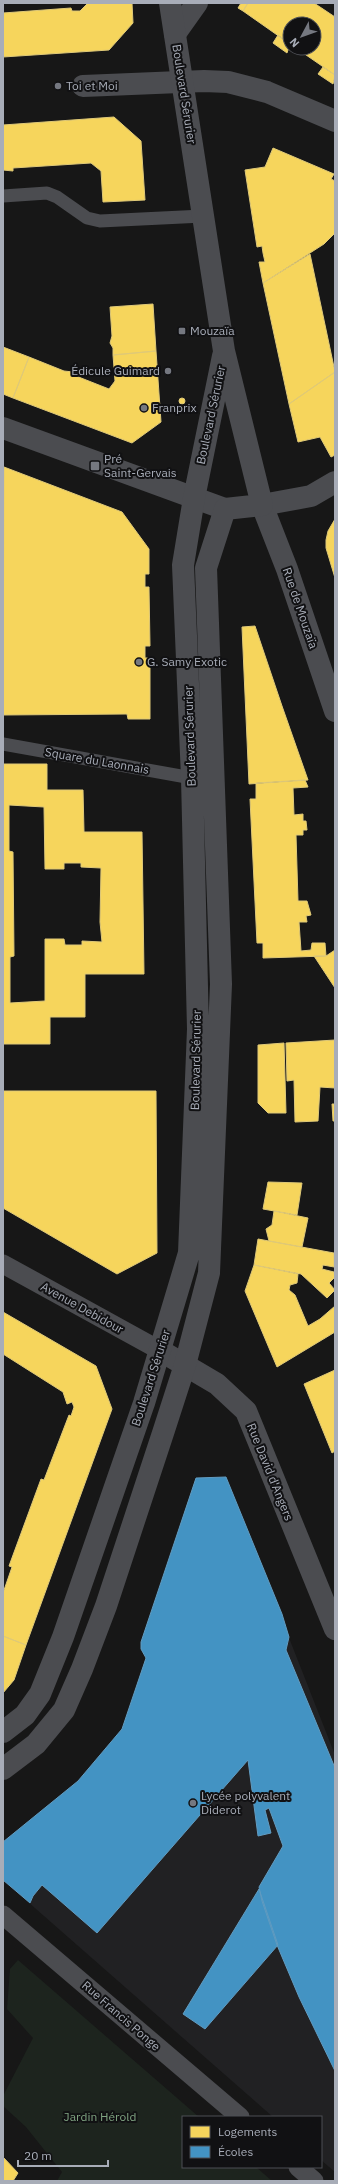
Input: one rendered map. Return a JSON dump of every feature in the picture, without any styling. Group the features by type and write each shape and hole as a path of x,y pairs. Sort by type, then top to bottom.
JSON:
{"street":[{"name":"Boulevard Sérurier","path":"170,3 224,351 262,505"},
{"path":"175,34 197,3"},
{"path":"83,86 204,80 228,82 267,92 335,121"},
{"name":"Boulevard Sérurier","path":"3,1732 25,1716 40,1694 63,1637 161,1351 186,1266 191,1221 198,1029 192,778 183,565 194,498 224,351"},
{"path":"3,428 225,508 262,505 311,496 335,482"},
{"name":"Rue de Mouzaïa","path":"262,505 287,569 335,711"},
{"name":"Boulevard Sérurier","path":"3,1769 36,1744 64,1710 106,1606 185,1365 209,1273 221,984 206,568 225,508"},
{"name":"Avenue Debidour","path":"3,1264 161,1351"},
{"name":"Rue David d'Angers","path":"161,1351 217,1384 246,1412 335,1630"},
{"name":"Rue Francis Ponge","path":"3,1914 239,2116"},
{"path":"299,2168 314,2181"}],"lane":[{"path":"3,196 47,193 57,197 87,218 100,221 203,216"},
{"name":"Square du Laonnais","path":"3,744 192,778"}],"shaded area":[{"name":"Lycée polyvalent Diderot","path":"226,1477 335,1755 335,2172 322,2161 322,2116 272,2116 3,1880 3,1842 78,1781 122,1729 146,1658 141,1649 141,1642 196,1478"}],"green space":[{"name":"Jardin Hérold","path":"18,1960 198,2116 182,2116 182,2168 257,2168 272,2181 57,2181 62,2172 26,2127 3,2106 3,2096 33,2038 7,2009 10,1969"}],"building: Logements":[{"path":"88,3 132,3 133,23 109,50 3,57 3,13 71,8 72,11 80,11"},
{"path":"241,3 248,3 243,11 238,8"},
{"path":"248,3 314,3 335,17 335,75 308,56 322,56 322,16 282,16 282,38 243,11"},
{"path":"278,35 282,38 282,49 273,43"},
{"path":"323,67 335,75 333,84 318,74"},
{"path":"114,117 141,141 145,200 103,202 101,171 91,163 13,168 13,171 3,170 3,125"},
{"path":"273,148 334,174 331,179 335,181 335,233 324,244 263,283 259,262 265,262 262,246 257,247 245,170 265,167"},
{"path":"310,254 335,372 289,404 263,283"},
{"path":"153,304 156,351 113,355 113,348 110,343 112,336 110,307"},
{"path":"3,347 29,357 13,398 3,394"},
{"path":"156,351 161,422 132,443 13,398 29,357 64,371 73,372 76,376 109,389 115,381 113,355"},
{"path":"335,372 335,455 331,457 320,437 298,442 289,404"},
{"path":"182,398 185,401 182,404 179,401"},
{"path":"4,467 122,512 149,549 149,574 145,574 145,587 149,587 150,646 145,646 145,658 150,658 150,719 128,719 127,714 3,715"},
{"path":"335,519 335,578 326,548 326,540 328,531"},
{"path":"255,626 308,780 249,784 242,627"},
{"path":"3,764 47,764 47,790 83,790 84,832 142,832 144,974 85,974 85,1017 50,1017 50,1044 3,1044","holes":["9,805 44,807 45,869 64,869 64,863 81,863 81,867 101,868 100,922 102,942 82,941 82,945 65,945 64,939 45,939 45,1001 10,1003 10,957 14,956 13,852 9,851"]},
{"path":"305,780 308,787 293,788 294,815 303,814 303,821 306,821 307,830 303,830 303,835 296,835 298,901 307,901 311,915 306,916 307,922 299,922 301,951 311,950 312,943 325,943 326,956 263,958 263,943 257,943 250,799 256,799 256,783"},
{"path":"335,950 335,988 314,956 326,956"},
{"path":"335,1040 335,1088 320,1087 318,1121 295,1122 294,1080 287,1081 286,1043"},
{"path":"284,1043 286,1113 268,1113 258,1103 258,1045"},
{"path":"3,1091 156,1091 157,1253 117,1274 3,1208"},
{"path":"332,1104 335,1104 335,1121 333,1121"},
{"path":"268,1182 302,1183 297,1215 263,1209"},
{"path":"274,1211 308,1218 302,1247 269,1241 266,1229 272,1225"},
{"path":"258,1239 334,1253 334,1267 323,1265 322,1269 334,1272 335,1277 329,1283 335,1290 327,1298 301,1274 254,1265"},
{"path":"254,1265 298,1274 297,1283 290,1285 289,1290 295,1295 308,1326 320,1319 335,1306 335,1332 277,1367 245,1291"},
{"path":"3,1312 96,1366 112,1409 26,1645 3,1636 3,1593 12,1567 9,1566 41,1479 44,1480 69,1415 71,1416 74,1407 72,1402 67,1404 63,1392 3,1354"},
{"path":"335,1370 335,1451 332,1453 304,1384"},
{"path":"3,1636 26,1645 14,1680 3,1693"},
{"path":"3,2157 18,2173 13,2181 3,2181"}],"building: Écoles":[{"name":"Lycée polyvalent Diderot","path":"226,1477 282,1614 289,1637 286,1650 335,1768 335,2071 299,1997 277,1945 262,1901 259,1887 283,1846 269,1808 265,1810 271,1833 258,1836 248,1760 97,1933 42,1885 33,1896 30,1903 3,1880 3,1842 78,1781 122,1729 146,1658 141,1649 141,1642 196,1478"},
{"path":"259,1889 278,1945 205,2029 183,2014"}],"place":[{"name":"Toi et Moi","path":"58,86"},
{"name":"Mouzaïa","path":"182,331"},
{"name":"Édicule Guimard","path":"168,371"},
{"name":"Franprix","path":"144,408"},
{"name":"Pré Saint-Gervais","path":"95,466"},
{"name":"G. Samy Exotic","path":"139,662"},
{"name":"Lycée polyvalent Diderot","path":"193,1803"}]}
